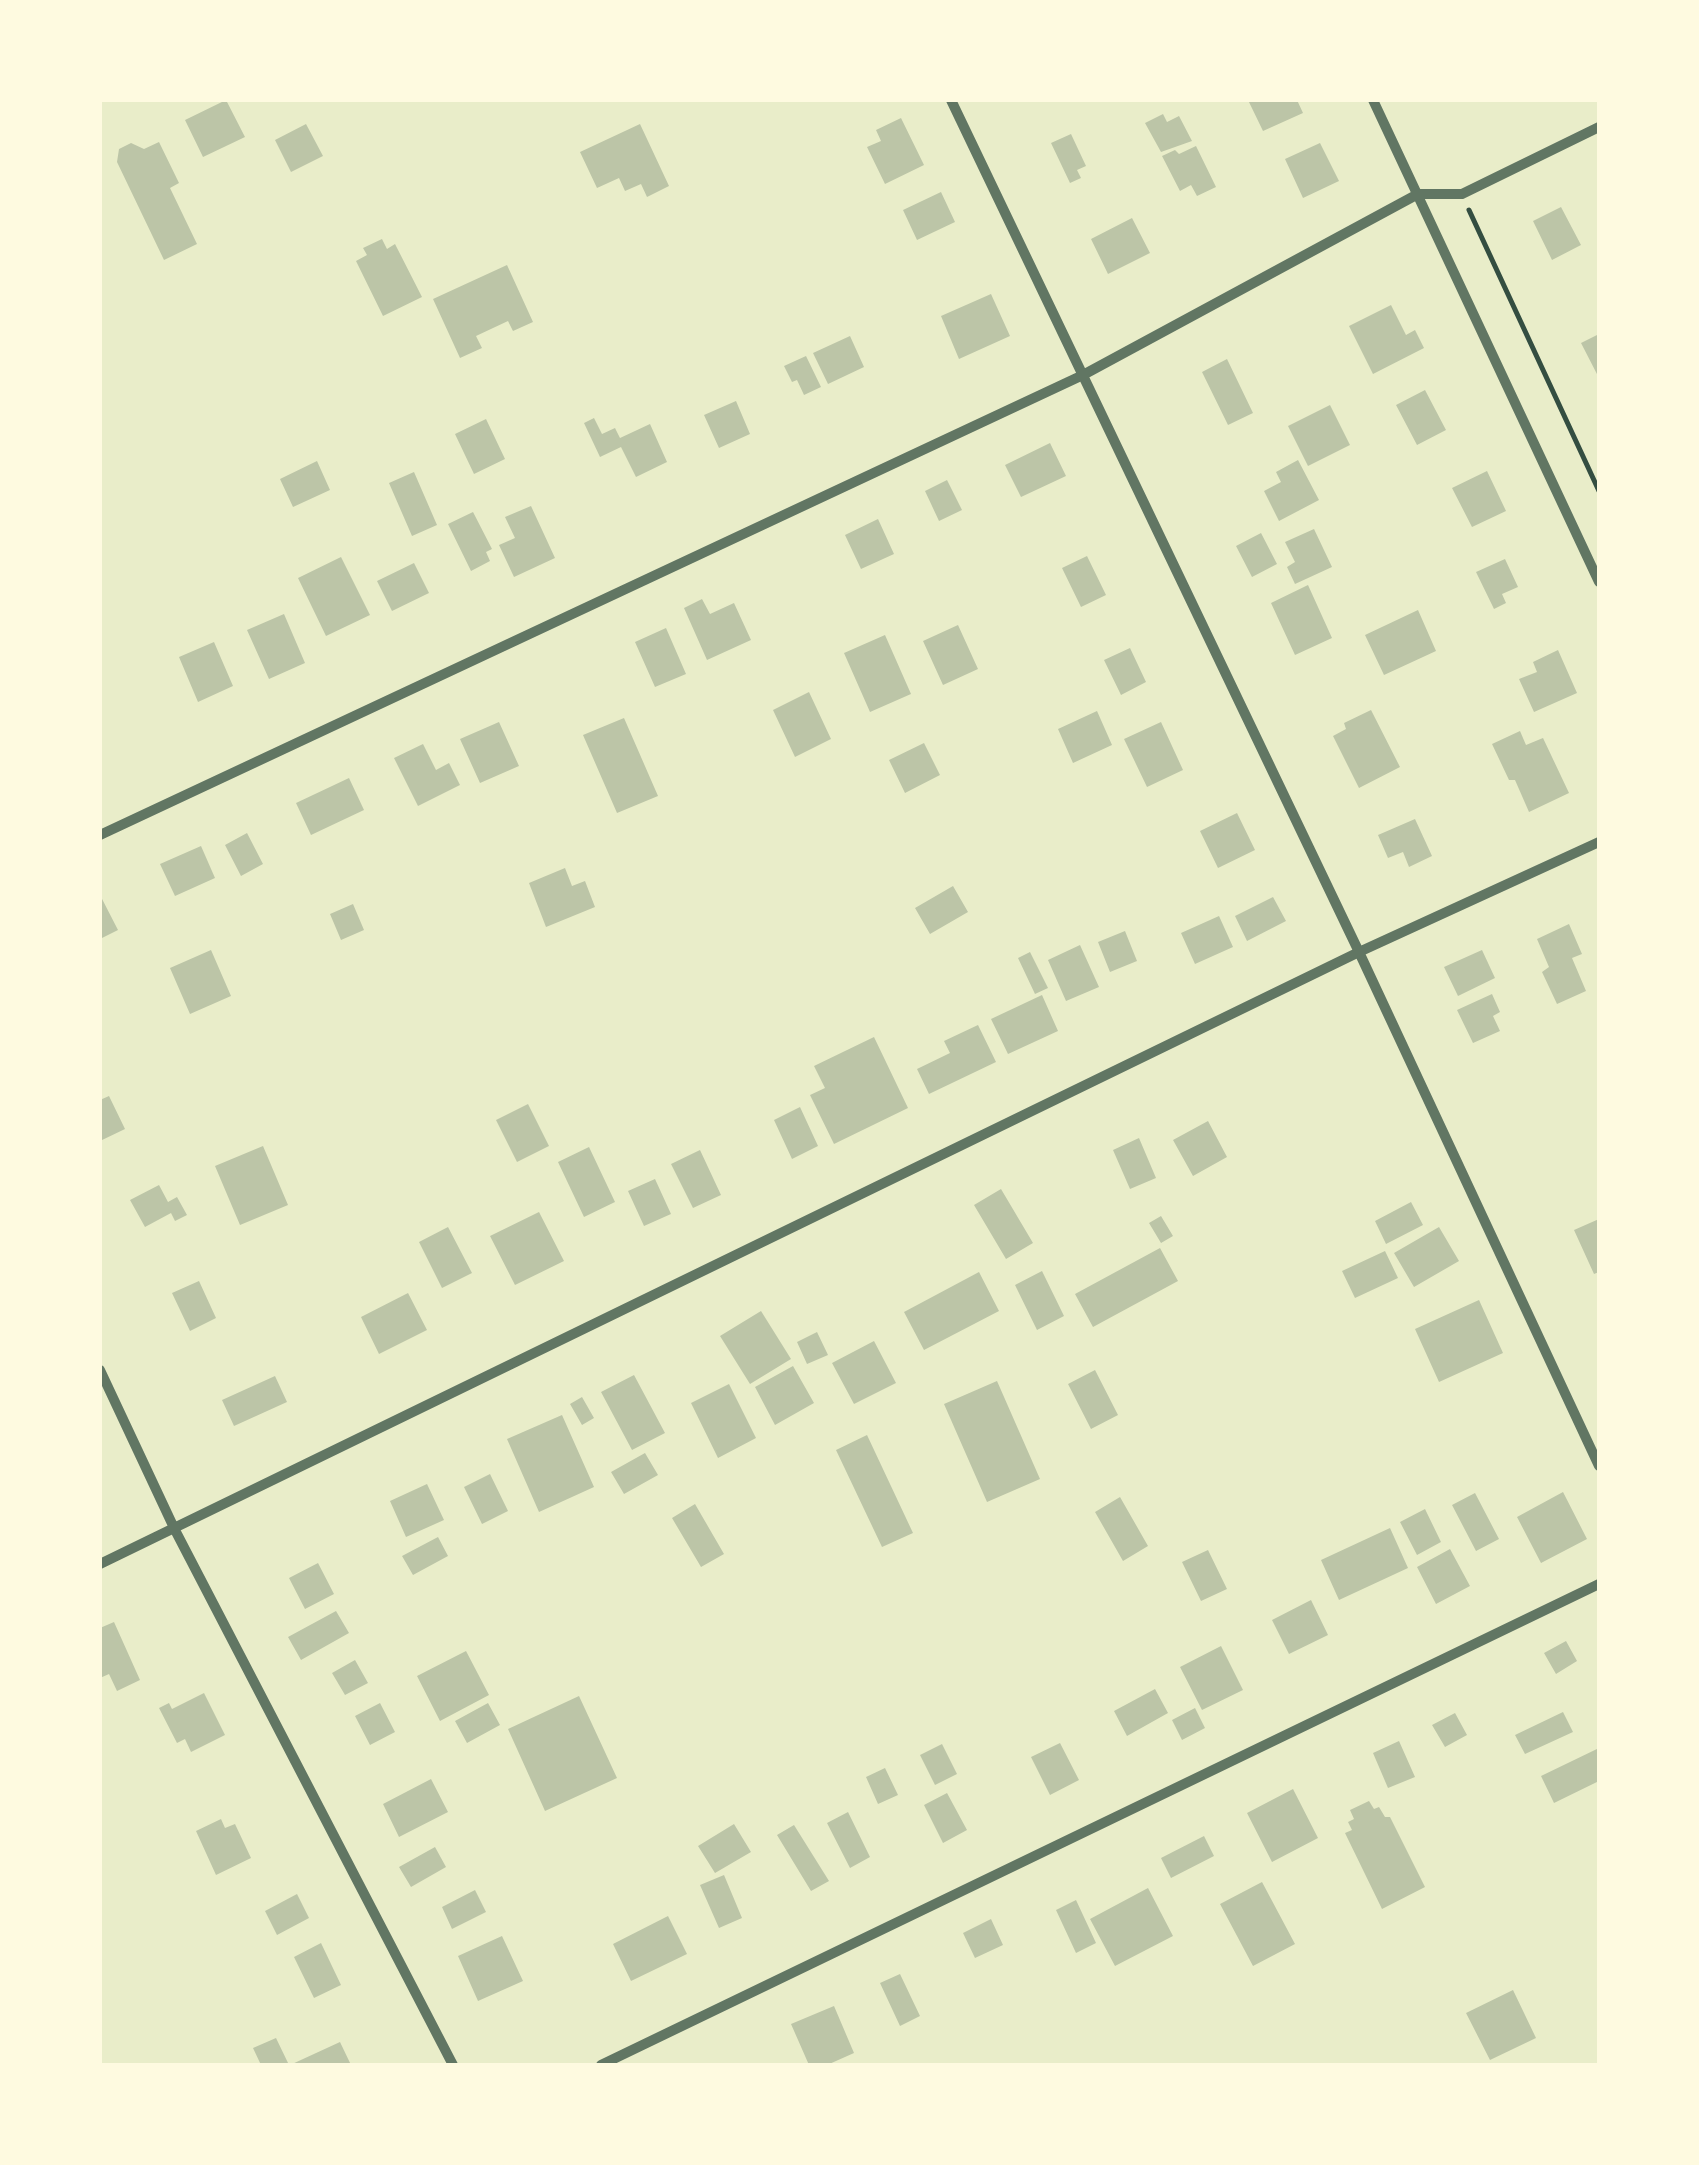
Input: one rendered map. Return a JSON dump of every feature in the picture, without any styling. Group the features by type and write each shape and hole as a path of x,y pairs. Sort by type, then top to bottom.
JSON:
{"street":[{"path":"951,100 1599,1466"},
{"path":"1373,100 1599,582"},
{"path":"100,834 1083,375 1418,194 1462,194 1599,127"},
{"path":"100,1564 1358,952 1599,842"},
{"path":"100,1370 175,1530 453,2065"},
{"path":"601,2065 1599,1584"}],"path":[{"path":"1462,194 1599,491"}],"building":[{"path":"226,100 245,137 203,157 185,120"},
{"path":"1248,100 1297,100 1303,113 1263,131"},
{"path":"1163,114 1167,122 1179,116 1192,141 1161,152 1145,123"},
{"path":"901,118 924,165 885,184 867,147 881,141 876,130"},
{"path":"306,124 323,156 291,172 275,140"},
{"path":"640,124 669,186 647,197 641,184 625,191 619,178 597,188 580,152"},
{"path":"1071,134 1086,166 1077,170 1081,178 1070,183 1051,143"},
{"path":"159,142 179,183 170,188 197,244 164,260 117,162 119,149 131,143 144,149"},
{"path":"1320,143 1339,181 1303,198 1285,159"},
{"path":"1196,146 1216,187 1197,196 1191,185 1180,191 1162,156"},
{"path":"941,192 955,222 917,240 903,210"},
{"path":"1561,207 1581,245 1552,260 1533,221"},
{"path":"1132,218 1150,253 1108,274 1091,239"},
{"path":"382,239 387,249 395,244 422,297 383,316 356,261 367,255 363,248"},
{"path":"507,265 533,322 513,331 508,321 476,336 482,348 460,358 433,299"},
{"path":"991,294 1010,336 959,359 941,316"},
{"path":"1391,305 1406,335 1415,330 1424,348 1373,374 1349,326"},
{"path":"1599,334 1599,378 1581,343"},
{"path":"850,336 864,367 828,384 813,353"},
{"path":"806,356 821,387 804,395 784,366"},
{"path":"1227,359 1253,413 1228,425 1202,372"},
{"path":"1425,390 1446,430 1417,445 1396,405"},
{"path":"736,401 750,434 719,448 704,415"},
{"path":"1330,405 1350,445 1308,466 1288,426"},
{"path":"594,418 602,434 615,428 620,438 650,424 667,462 636,477 621,447 600,457 584,423"},
{"path":"486,419 505,459 474,474 455,434"},
{"path":"1050,443 1066,476 1021,497 1005,465"},
{"path":"1298,460 1319,500 1279,521 1264,491 1281,482 1276,472"},
{"path":"317,461 330,490 293,507 280,479"},
{"path":"1487,471 1506,511 1472,527 1452,488"},
{"path":"414,472 437,525 412,536 389,483"},
{"path":"947,480 962,510 939,521 925,491"},
{"path":"531,506 555,558 514,577 499,545 515,538 505,517"},
{"path":"473,512 492,549 486,552 490,561 471,571 448,524"},
{"path":"878,519 894,554 861,569 845,535"},
{"path":"1314,529 1332,567 1295,584 1287,567 1295,562 1285,542"},
{"path":"1261,533 1277,564 1252,577 1236,546"},
{"path":"1087,556 1106,595 1081,607 1062,568"},
{"path":"341,557 370,615 326,636 298,578"},
{"path":"1505,559 1518,587 1502,594 1506,603 1494,609 1476,572"},
{"path":"414,563 429,593 392,611 377,581"},
{"path":"1308,585 1332,638 1295,655 1271,603"},
{"path":"702,599 710,614 734,603 751,640 707,660 684,608"},
{"path":"1418,610 1436,651 1384,675 1365,635"},
{"path":"284,614 305,663 269,679 247,630"},
{"path":"958,625 978,669 943,685 923,641"},
{"path":"666,628 686,674 655,687 635,642"},
{"path":"885,635 911,694 870,712 844,653"},
{"path":"214,642 233,686 198,702 179,657"},
{"path":"1130,648 1146,682 1121,695 1104,660"},
{"path":"1558,650 1577,693 1534,712 1519,679 1537,672 1533,662"},
{"path":"809,692 831,739 795,757 773,710"},
{"path":"1371,710 1400,767 1359,788 1333,736 1346,729 1344,723"},
{"path":"1097,711 1112,745 1073,763 1058,729"},
{"path":"624,718 658,796 617,813 583,735"},
{"path":"499,722 519,766 480,783 460,739"},
{"path":"1161,722 1183,770 1147,787 1124,739"},
{"path":"1520,731 1526,745 1543,738 1569,793 1529,812 1492,744"},
{"path":"924,743 940,775 905,793 889,760"},
{"path":"423,744 436,770 449,763 460,785 418,806 394,758"},
{"path":"349,778 364,810 311,835 296,803"},
{"path":"1237,813 1255,850 1218,868 1200,831"},
{"path":"1415,819 1432,856 1409,867 1403,852 1388,858 1378,835"},
{"path":"247,833 263,864 241,876 225,845"},
{"path":"201,846 215,878 175,896 160,864"},
{"path":"565,868 572,886 585,881 595,907 546,927 529,883"},
{"path":"953,886 968,912 930,934 915,908"},
{"path":"100,895 118,930 100,939"},
{"path":"1273,897 1286,921 1247,941 1235,916"},
{"path":"353,904 364,930 341,940 330,914"},
{"path":"1219,916 1233,947 1195,964 1181,933"},
{"path":"1569,924 1582,954 1572,958 1586,991 1557,1004 1542,972 1549,967 1537,939"},
{"path":"1125,931 1137,961 1110,972 1098,942"},
{"path":"1080,945 1099,987 1066,1001 1048,960"},
{"path":"211,950 231,996 190,1014 170,968"},
{"path":"1482,950 1495,978 1458,996 1444,967"},
{"path":"1030,952 1048,988 1035,994 1018,958"},
{"path":"1492,994 1500,1012 1493,1016 1500,1031 1473,1043 1457,1010"},
{"path":"1042,995 1058,1031 1008,1054 991,1019"},
{"path":"978,1025 996,1062 929,1094 917,1069 950,1053 944,1041"},
{"path":"874,1037 908,1108 834,1144 810,1095 825,1088 814,1066"},
{"path":"109,1096 125,1129 100,1141 100,1100"},
{"path":"528,1104 549,1146 517,1162 496,1120"},
{"path":"800,1107 818,1146 792,1159 774,1120"},
{"path":"1208,1121 1227,1157 1193,1176 1173,1140"},
{"path":"1139,1138 1156,1178 1130,1189 1113,1150"},
{"path":"263,1146 288,1205 240,1225 215,1166"},
{"path":"589,1147 615,1202 584,1217 558,1162"},
{"path":"700,1150 721,1195 693,1208 671,1164"},
{"path":"655,1179 671,1214 644,1226 628,1191"},
{"path":"159,1185 168,1202 177,1197 187,1215 175,1221 171,1213 145,1227 130,1200"},
{"path":"1001,1189 1033,1243 1006,1259 974,1205"},
{"path":"1411,1202 1423,1225 1386,1244 1375,1221"},
{"path":"539,1212 564,1261 515,1285 490,1236"},
{"path":"1161,1216 1173,1236 1161,1243 1149,1223"},
{"path":"1599,1219 1599,1272 1594,1274 1574,1230"},
{"path":"448,1227 472,1273 442,1288 419,1242"},
{"path":"1439,1227 1459,1261 1414,1287 1394,1253"},
{"path":"1160,1248 1178,1281 1093,1327 1075,1294"},
{"path":"1385,1251 1398,1278 1355,1298 1342,1271"},
{"path":"1042,1271 1064,1316 1037,1330 1015,1285"},
{"path":"979,1272 999,1311 924,1350 904,1312"},
{"path":"199,1281 216,1318 190,1331 172,1293"},
{"path":"408,1293 427,1330 379,1354 361,1317"},
{"path":"1479,1300 1503,1353 1439,1382 1415,1329"},
{"path":"761,1311 791,1359 750,1384 720,1336"},
{"path":"817,1332 828,1355 807,1364 797,1342"},
{"path":"874,1341 896,1383 854,1404 832,1363"},
{"path":"793,1366 814,1403 775,1425 755,1387"},
{"path":"1095,1370 1118,1415 1091,1429 1068,1384"},
{"path":"634,1375 665,1433 632,1450 601,1392"},
{"path":"275,1376 287,1402 234,1426 222,1400"},
{"path":"997,1381 1040,1479 987,1502 944,1404"},
{"path":"729,1384 756,1438 718,1458 691,1403"},
{"path":"582,1397 594,1418 582,1425 570,1404"},
{"path":"562,1415 594,1487 539,1512 507,1439"},
{"path":"867,1435 913,1533 882,1547 836,1450"},
{"path":"645,1453 658,1475 624,1494 611,1472"},
{"path":"490,1474 508,1511 482,1524 464,1487"},
{"path":"427,1484 444,1520 406,1537 390,1501"},
{"path":"1563,1492 1587,1539 1541,1563 1517,1517"},
{"path":"1475,1493 1499,1539 1476,1551 1452,1505"},
{"path":"1120,1497 1148,1546 1123,1561 1095,1512"},
{"path":"695,1504 724,1554 701,1567 672,1518"},
{"path":"1425,1509 1441,1542 1417,1555 1400,1522"},
{"path":"1390,1528 1408,1568 1339,1600 1321,1560"},
{"path":"438,1537 448,1556 413,1575 402,1556"},
{"path":"1450,1549 1470,1586 1436,1604 1417,1567"},
{"path":"1208,1550 1227,1589 1201,1601 1182,1562"},
{"path":"318,1563 334,1594 305,1609 289,1578"},
{"path":"1311,1600 1328,1635 1289,1654 1272,1620"},
{"path":"336,1611 349,1633 301,1660 288,1637"},
{"path":"114,1622 140,1680 117,1691 109,1674 100,1678 100,1628"},
{"path":"1566,1641 1577,1661 1556,1674 1544,1653"},
{"path":"1221,1646 1243,1690 1202,1710 1180,1667"},
{"path":"466,1651 489,1695 440,1721 417,1676"},
{"path":"355,1660 368,1683 345,1695 332,1673"},
{"path":"1155,1689 1168,1713 1127,1736 1114,1711"},
{"path":"204,1693 225,1735 191,1752 185,1739 177,1743 159,1708 169,1703 172,1709"},
{"path":"579,1696 617,1778 545,1811 508,1729"},
{"path":"380,1703 395,1732 370,1745 355,1716"},
{"path":"488,1703 500,1725 467,1743 455,1721"},
{"path":"1195,1708 1205,1728 1182,1740 1172,1720"},
{"path":"1563,1712 1573,1732 1525,1754 1515,1735"},
{"path":"1455,1713 1467,1735 1445,1747 1432,1725"},
{"path":"1399,1741 1415,1777 1388,1788 1373,1753"},
{"path":"1060,1743 1079,1780 1050,1795 1031,1757"},
{"path":"942,1744 957,1774 935,1785 920,1755"},
{"path":"1599,1748 1599,1781 1554,1803 1541,1776"},
{"path":"885,1768 898,1795 878,1804 866,1777"},
{"path":"431,1779 448,1812 399,1837 383,1804"},
{"path":"1293,1789 1318,1838 1272,1862 1247,1813"},
{"path":"947,1793 967,1830 943,1843 924,1805"},
{"path":"1369,1801 1374,1809 1379,1807 1385,1817 1390,1817 1425,1887 1382,1909 1345,1833 1352,1830 1348,1822 1354,1819 1350,1810"},
{"path":"848,1812 870,1857 850,1868 827,1823"},
{"path":"221,1819 225,1828 235,1824 251,1858 216,1875 196,1831"},
{"path":"734,1824 751,1852 715,1873 698,1846"},
{"path":"794,1825 829,1881 811,1891 777,1835"},
{"path":"1204,1836 1214,1856 1171,1878 1161,1858"},
{"path":"435,1847 446,1867 411,1887 399,1867"},
{"path":"724,1875 742,1918 719,1928 700,1885"},
{"path":"1262,1882 1295,1944 1253,1966 1220,1904"},
{"path":"1148,1888 1173,1936 1115,1966 1090,1919"},
{"path":"475,1890 486,1912 452,1929 442,1907"},
{"path":"297,1894 309,1918 277,1935 265,1911"},
{"path":"1076,1900 1096,1943 1076,1953 1056,1910"},
{"path":"668,1916 687,1954 631,1981 613,1944"},
{"path":"991,1919 1003,1945 975,1958 963,1933"},
{"path":"502,1936 523,1981 478,2001 458,1956"},
{"path":"321,1943 341,1985 314,1998 294,1957"},
{"path":"900,1974 920,2016 900,2026 880,1983"},
{"path":"1513,1990 1536,2038 1490,2060 1466,2013"},
{"path":"834,2006 854,2053 827,2065 809,2065 791,2024"},
{"path":"276,2038 289,2065 261,2065 253,2048"},
{"path":"340,2042 351,2065 290,2065"}]}
